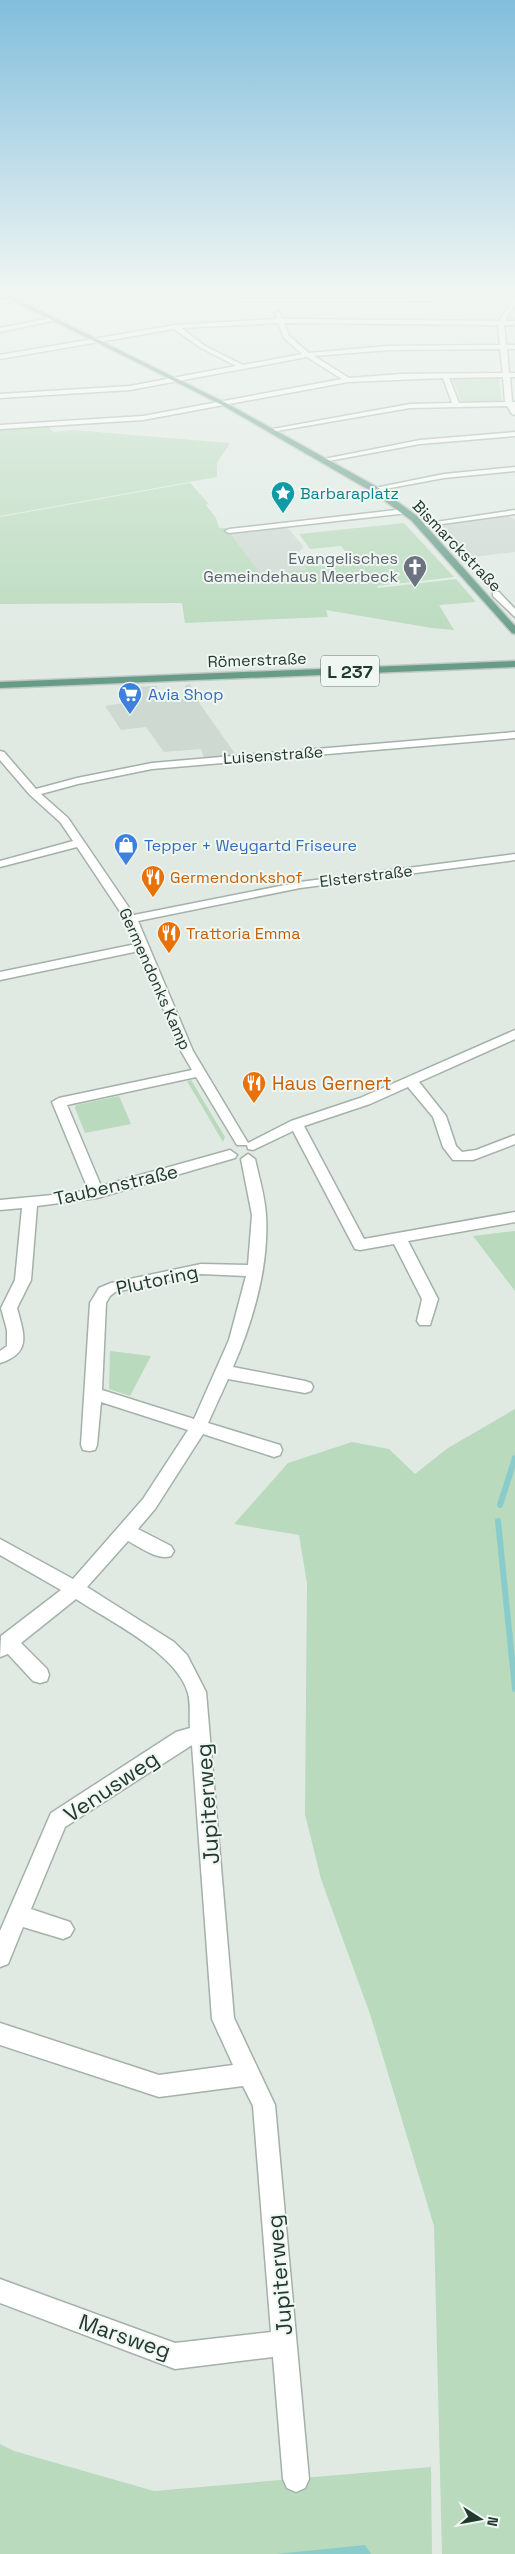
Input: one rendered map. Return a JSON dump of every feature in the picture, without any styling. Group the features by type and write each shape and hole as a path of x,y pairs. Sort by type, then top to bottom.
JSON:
{"main road":[{"name":"Bismarckstraße","path":"235,410 374,489 406,512 420,524 514,629"},
{"name":"Römerstraße","path":"0,685 515,664"}],"street":[{"path":"0,427 143,418 188,410"},
{"path":"270,430 380,410"},
{"path":"323,460 420,442 515,434"},
{"path":"374,489 444,476 515,469"},
{"path":"229,530 406,512"},
{"path":"420,524 515,512"},
{"path":"510,597 507,592 496,594 515,614"},
{"name":"Luisenstraße","path":"34,792 152,766 515,735"},
{"name":"Germendonks Kamp","path":"0,754 6,770 34,792 64,820 131,919 141,947 178,1032 199,1072 247,1149"},
{"path":"0,864 80,843"},
{"name":"Elsterstraße","path":"131,919 300,885 515,857"},
{"path":"0,976 141,947"},
{"path":"40,1674 4,1645 75,1589 125,1531 173,1469 199,1426 225,1372 242,1325 255,1271 259,1215 247,1149 296,1124 365,1101 515,1034"},
{"path":"97,1193 59,1102 199,1072"},
{"path":"411,1081 439,1116 450,1147 458,1157 476,1155 515,1139"},
{"path":"296,1124 360,1245 515,1217"},
{"name":"Taubenstraße","path":"0,1205 30,1203 97,1193 230,1155 231,1146 247,1149"},
{"path":"0,1357 13,1350 16,1344 17,1338 9,1308 24,1280 30,1203"},
{"path":"398,1237 430,1299 426,1321"},
{"name":"Plutoring","path":"89,1444 94,1394 98,1303 104,1292 112,1288 201,1269 255,1271"},
{"path":"225,1372 305,1387"},
{"path":"94,1394 274,1450"},
{"path":"125,1531 165,1551"},
{"name":"Jupiterweg","path":"0,1546 75,1589 167,1648 180,1661 197,1692 224,2020 264,2105 296,2479"},
{"name":"Venusweg","path":"0,1956 58,1820 183,1738 201,1734"},
{"path":"18,1915 63,1929"},
{"path":"0,2034 159,2086 249,2074"},
{"name":"Marsweg","path":"0,2291 175,2356 284,2343"}],"shaded area":[{"path":"509,515 515,520 515,552 464,558 436,527 441,524"},
{"path":"287,527 304,547 296,554 308,569 261,575 231,533"},
{"path":"190,684 200,704 236,755 204,758 201,749 164,752 146,727 121,730 105,706 130,702 126,687 157,686 157,698 160,701 185,699 185,685"}],"green space":[{"path":"47,425 53,432 72,430 230,443 217,463 217,477 0,516 0,429"},
{"path":"190,483 209,504 206,505 216,518 219,528 227,528 261,575 307,569 304,564 321,562 318,557 347,554 341,546 310,549 299,534 404,523 454,577 377,586 378,588 456,579 476,602 439,605 454,630 326,610 328,617 185,623 182,603 0,604 0,517"},
{"path":"191,1080 225,1137 223,1142 187,1081"},
{"path":"119,1096 131,1124 85,1133 75,1108 76,1105"},
{"path":"515,1231 515,1291 473,1236"},
{"path":"110,1351 151,1356 130,1396 109,1389"},
{"path":"515,1409 515,2554 442,2554 434,2226 370,2014 321,1879 305,1814 307,1583 299,1535 234,1524 288,1463 352,1442 389,1449 415,1474 448,1448"},
{"path":"0,2444 14,2451 154,2491 431,2467 432,2554 0,2554"}],"water":[{"path":"365,2545 371,2554 276,2554"}],"waterway":[{"path":"500,1505 515,1458"},
{"path":"498,1521 515,1689"}],"place":[{"name":"Barbaraplatz","path":"283,514"},
{"name":"Evangelisches Gemeindehaus Meerbeck","path":"415,588"},
{"name":"Avia Shop","path":"130,715"},
{"name":"Tepper + Weygartd Friseure","path":"126,866"},
{"name":"Germendonkshof","path":"153,898"},
{"name":"Trattoria Emma","path":"169,954"},
{"name":"Haus Gernert","path":"254,1104"}]}
